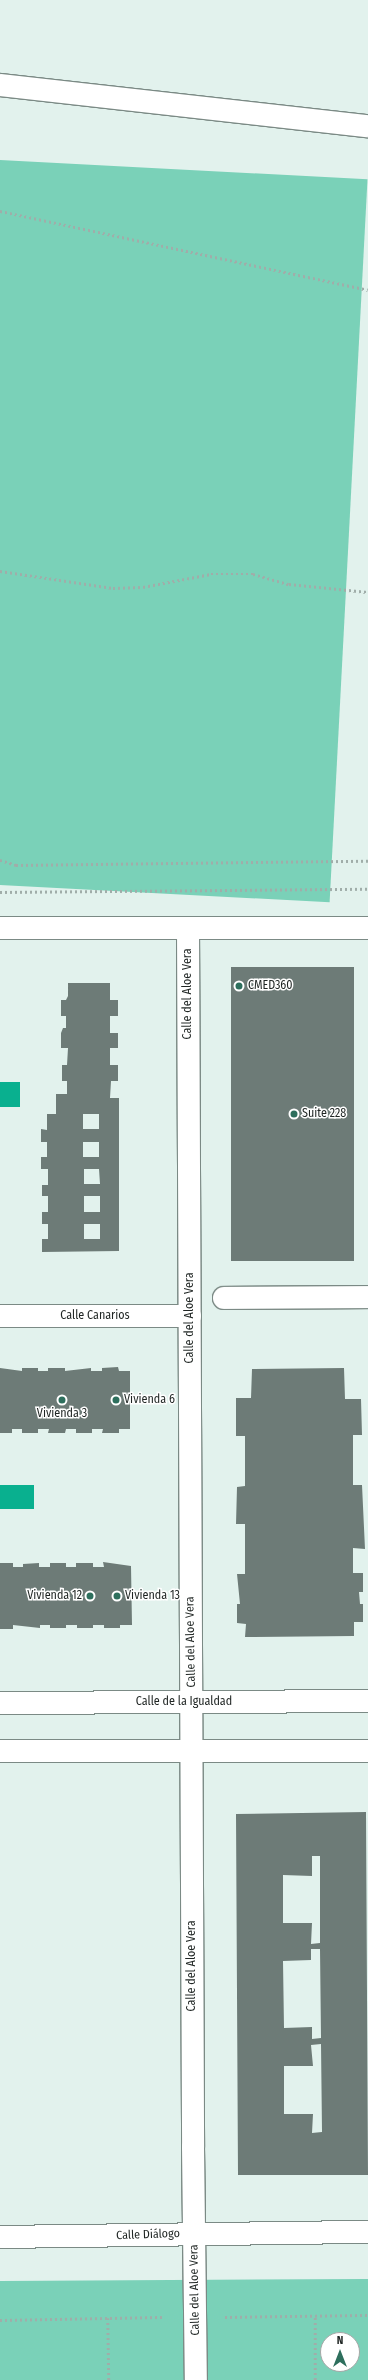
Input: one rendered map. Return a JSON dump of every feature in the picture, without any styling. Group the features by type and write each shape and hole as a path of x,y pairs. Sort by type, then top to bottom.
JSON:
{"main road":[{"path":"0,85 368,126"},
{"path":"0,928 368,928"},
{"name":"Calle del Aloe Vera","path":"188,928 196,2380"},
{"path":"224,1298 368,1297"},
{"name":"Calle Canarios","path":"0,1316 190,1316"},
{"name":"Calle de la Igualdad","path":"0,1703 368,1701"},
{"path":"0,1751 368,1751"},
{"name":"Calle Diálogo","path":"0,2237 368,2232"}],"path":[{"path":"0,211 368,290"},
{"path":"0,571 113,588 143,587 211,574 253,574 289,584 368,592"},
{"path":"0,860 16,865 368,861"},
{"path":"0,892 368,889"},
{"path":"225,2317 368,2315"},
{"path":"315,2316 315,2380"},
{"path":"0,2320 162,2317"},
{"path":"108,2318 109,2380"}],"shaded area":[{"path":"0,160 367,179 330,902 0,885"},
{"path":"0,1082 20,1082 20,1107 0,1107"},
{"path":"0,1485 34,1485 34,1509 0,1509"},
{"path":"368,2279 368,2380 0,2380 0,2281"}],"building":[{"name":"Suite 228","path":"231,967 354,967 354,1261 231,1261"},
{"path":"68,983 110,983 110,1000 118,1000 118,1016 110,1016 110,1033 118,1033 118,1048 110,1048 110,1065 118,1065 118,1081 111,1081 110,1098 119,1098 119,1251 42,1252 42,1239 48,1239 48,1224 42,1224 42,1212 48,1212 48,1196 42,1196 42,1185 48,1185 48,1169 41,1169 41,1157 47,1157 47,1142 41,1142 41,1129 47,1130 47,1114 56,1114 56,1094 67,1094 67,1081 62,1081 62,1065 67,1065 68,1048 61,1048 61,1033 63,1028 66,1028 66,1016 61,1016 61,1000 66,1000 68,996","holes":["83,1114 99,1114 99,1129 83,1129","83,1142 99,1142 99,1157 83,1157","84,1169 99,1169 100,1184 84,1184","84,1196 100,1196 100,1212 84,1212","84,1224 100,1224 100,1239 84,1239"]},
{"path":"118,1367 119,1371 130,1371 130,1429 119,1429 119,1433 102,1433 103,1429 92,1429 92,1433 76,1433 76,1429 66,1429 65,1433 48,1433 49,1429 38,1429 38,1433 22,1433 22,1429 12,1429 12,1433 0,1433 0,1368 22,1371 22,1368 38,1368 38,1371 48,1371 48,1368 65,1368 65,1371 91,1368 91,1371 102,1371 102,1368"},
{"path":"344,1368 345,1399 361,1399 362,1435 353,1435 353,1485 362,1485 365,1549 353,1548 353,1573 363,1573 363,1592 359,1592 360,1604 363,1604 363,1622 354,1622 354,1636 245,1637 246,1624 237,1623 237,1604 240,1604 237,1574 245,1574 245,1524 236,1524 237,1487 245,1486 245,1436 236,1436 236,1398 251,1398 252,1369"},
{"path":"103,1562 131,1566 132,1625 120,1625 120,1628 104,1628 104,1625 93,1625 93,1628 77,1628 77,1625 66,1625 66,1628 50,1628 50,1625 40,1625 40,1628 13,1625 13,1629 0,1629 0,1563 13,1563 13,1567 23,1567 23,1564 39,1563 39,1567 50,1567 50,1563 66,1563 66,1567 76,1567 76,1563 93,1563 93,1567 104,1567"},
{"path":"366,1812 368,2175 238,2175 236,1814","holes":["312,1856 320,1856 320,1943 311,1944 312,1923 283,1923 283,1875 312,1876","311,1949 320,1949 321,2038 312,2039 312,2027 284,2028 283,1961 311,1960","321,2044 322,2132 312,2133 313,2114 284,2114 284,2066 313,2066 311,2045"]}],"place":[{"name":"CMED360","path":"239,986"},
{"name":"Suite 228","path":"294,1114"},
{"name":"Vivienda 3","path":"62,1400"},
{"name":"Vivienda 6","path":"116,1400"},
{"name":"Vivienda 12","path":"90,1596"},
{"name":"Vivienda 13","path":"117,1596"}]}
